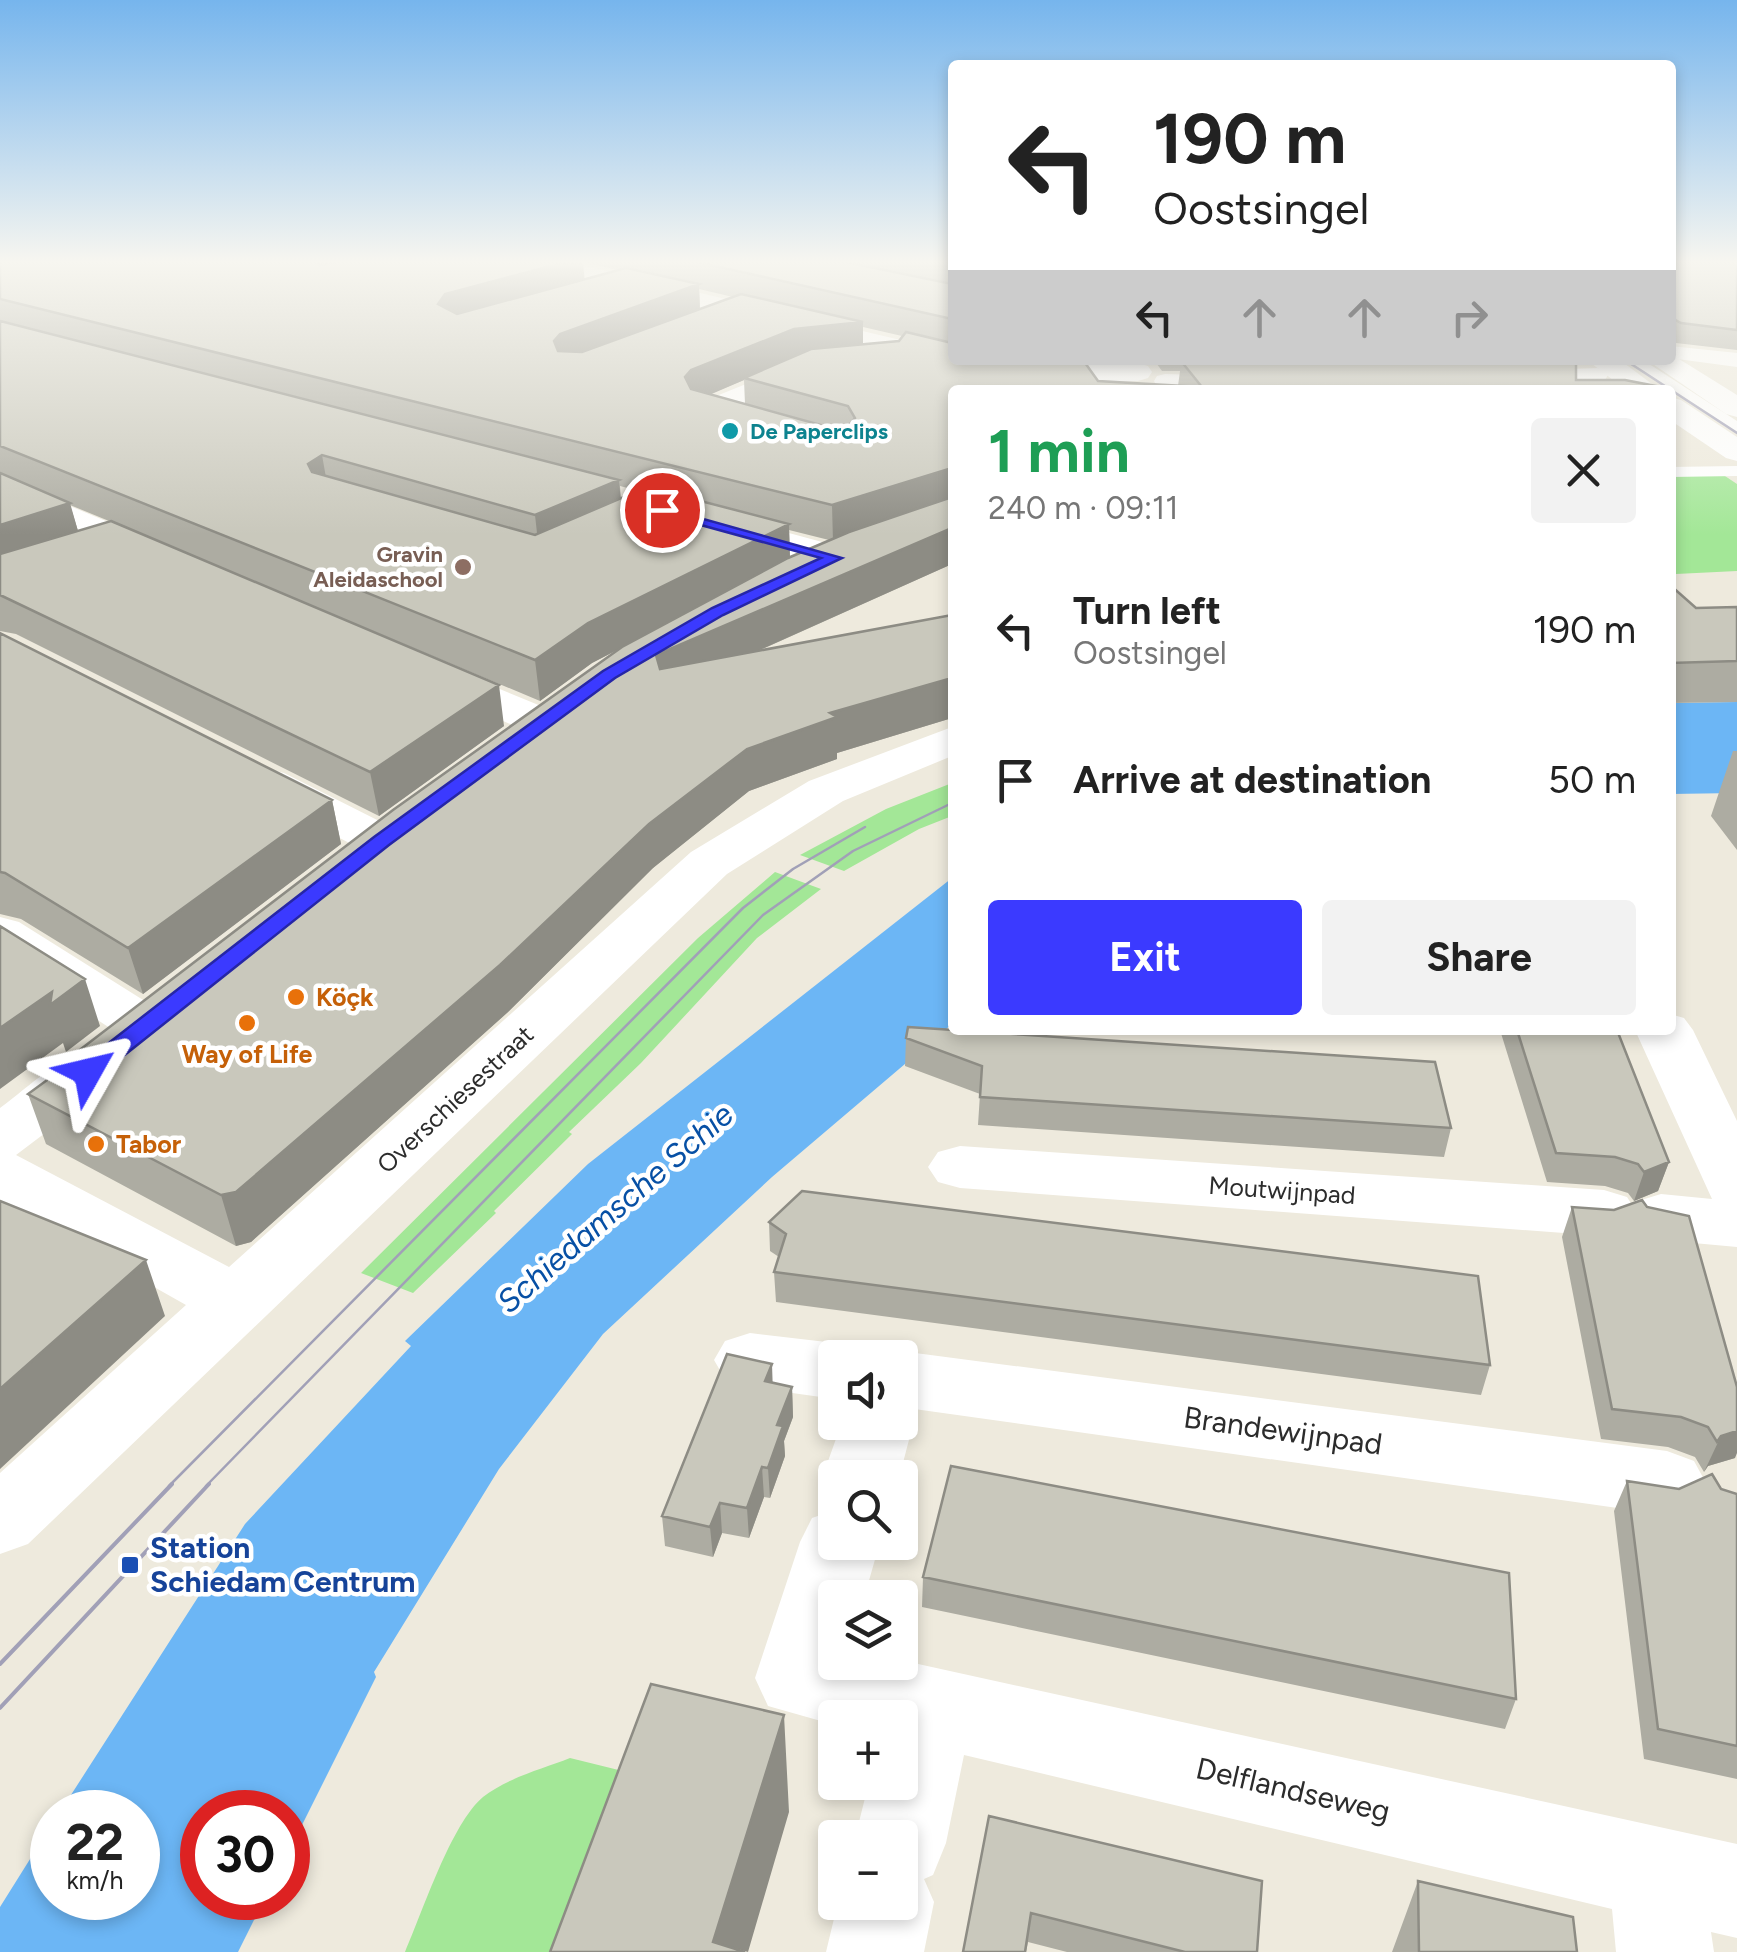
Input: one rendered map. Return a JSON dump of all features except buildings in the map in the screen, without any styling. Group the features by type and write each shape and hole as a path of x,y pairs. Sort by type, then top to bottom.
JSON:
{"street":[{"path":"786,434 705,412 806,368 887,361 911,353"},
{"path":"919,353 948,360"},
{"path":"1679,353 1737,360"},
{"path":"970,365 1017,376 1148,376 1168,384 1263,383"},
{"path":"1017,376 1033,365"},
{"path":"1670,365 1737,408"},
{"path":"1488,379 1599,368 1635,385"},
{"path":"1676,410 1737,451"},
{"path":"0,488 195,572"},
{"path":"681,515 852,552 774,584"},
{"path":"70,558 122,540"},
{"path":"396,659 542,722"},
{"path":"494,758 582,694"},
{"name":"Overschiesestraat","path":"0,1521 709,863 826,791 948,742"},
{"path":"226,761 382,841"},
{"path":"0,933 162,1015 0,1138"},
{"path":"1666,1035 1737,1187"},
{"name":"Moutwijnpad","path":"960,1167 1737,1224"},
{"path":"0,1172 237,1302"},
{"path":"750,1360 818,1369"},
{"name":"Brandewijnpad","path":"918,1434 1666,1483"},
{"name":"Delflandseweg","path":"834,1560 798,1678 932,1707 1686,1905"},
{"path":"905,1820 932,1707"},
{"path":"875,1952 882,1920"}],"lane":[{"path":"1640,365 1671,385"},
{"path":"1676,388 1737,428"},
{"path":"1676,472 1737,471"}],"green space":[{"path":"1722,474 1737,484 1737,571 1676,574 1676,476"},
{"path":"948,785 948,818 919,829 844,871 800,855 886,809"},
{"path":"775,872 821,889 757,938 496,1213 413,1293 361,1273 698,938"},
{"path":"570,1758 655,1779 604,1952 405,1952 449,1847 471,1810 503,1784"}],"water":[{"path":"1737,702 1737,793 1676,794 1676,703"},
{"name":"Schiedamsche Schie","path":"948,881 948,1027 772,1177 603,1334 499,1469 374,1672 376,1677 310,1809 310,1790 180,1790 180,1920 254,1920 238,1952 0,1952 0,1907 30,1859 30,1920 160,1920 160,1790 74,1790 245,1524 411,1346 405,1341 588,1164"}],"tram line":[{"path":"1633,365 1663,385"},
{"path":"1676,393 1737,433"},
{"path":"206,1486 763,915 853,851 948,805"},
{"path":"169,1486 743,908 793,869 865,827"},
{"path":"0,1664 172,1484"},
{"path":"0,1708 209,1484"}],"place":[{"name":"De Paperclips","path":"730,431"},
{"name":"Gravin Aleidaschool","path":"463,567"},
{"name":"Köçk","path":"296,997"},
{"name":"Way of Life","path":"247,1023"},
{"name":"Tabor","path":"96,1144"},
{"name":"Station Schiedam Centrum","path":"130,1565"}],"route":[{"path":"88,1072 382,841 609,674 718,612 835,558 662,510"}]}
